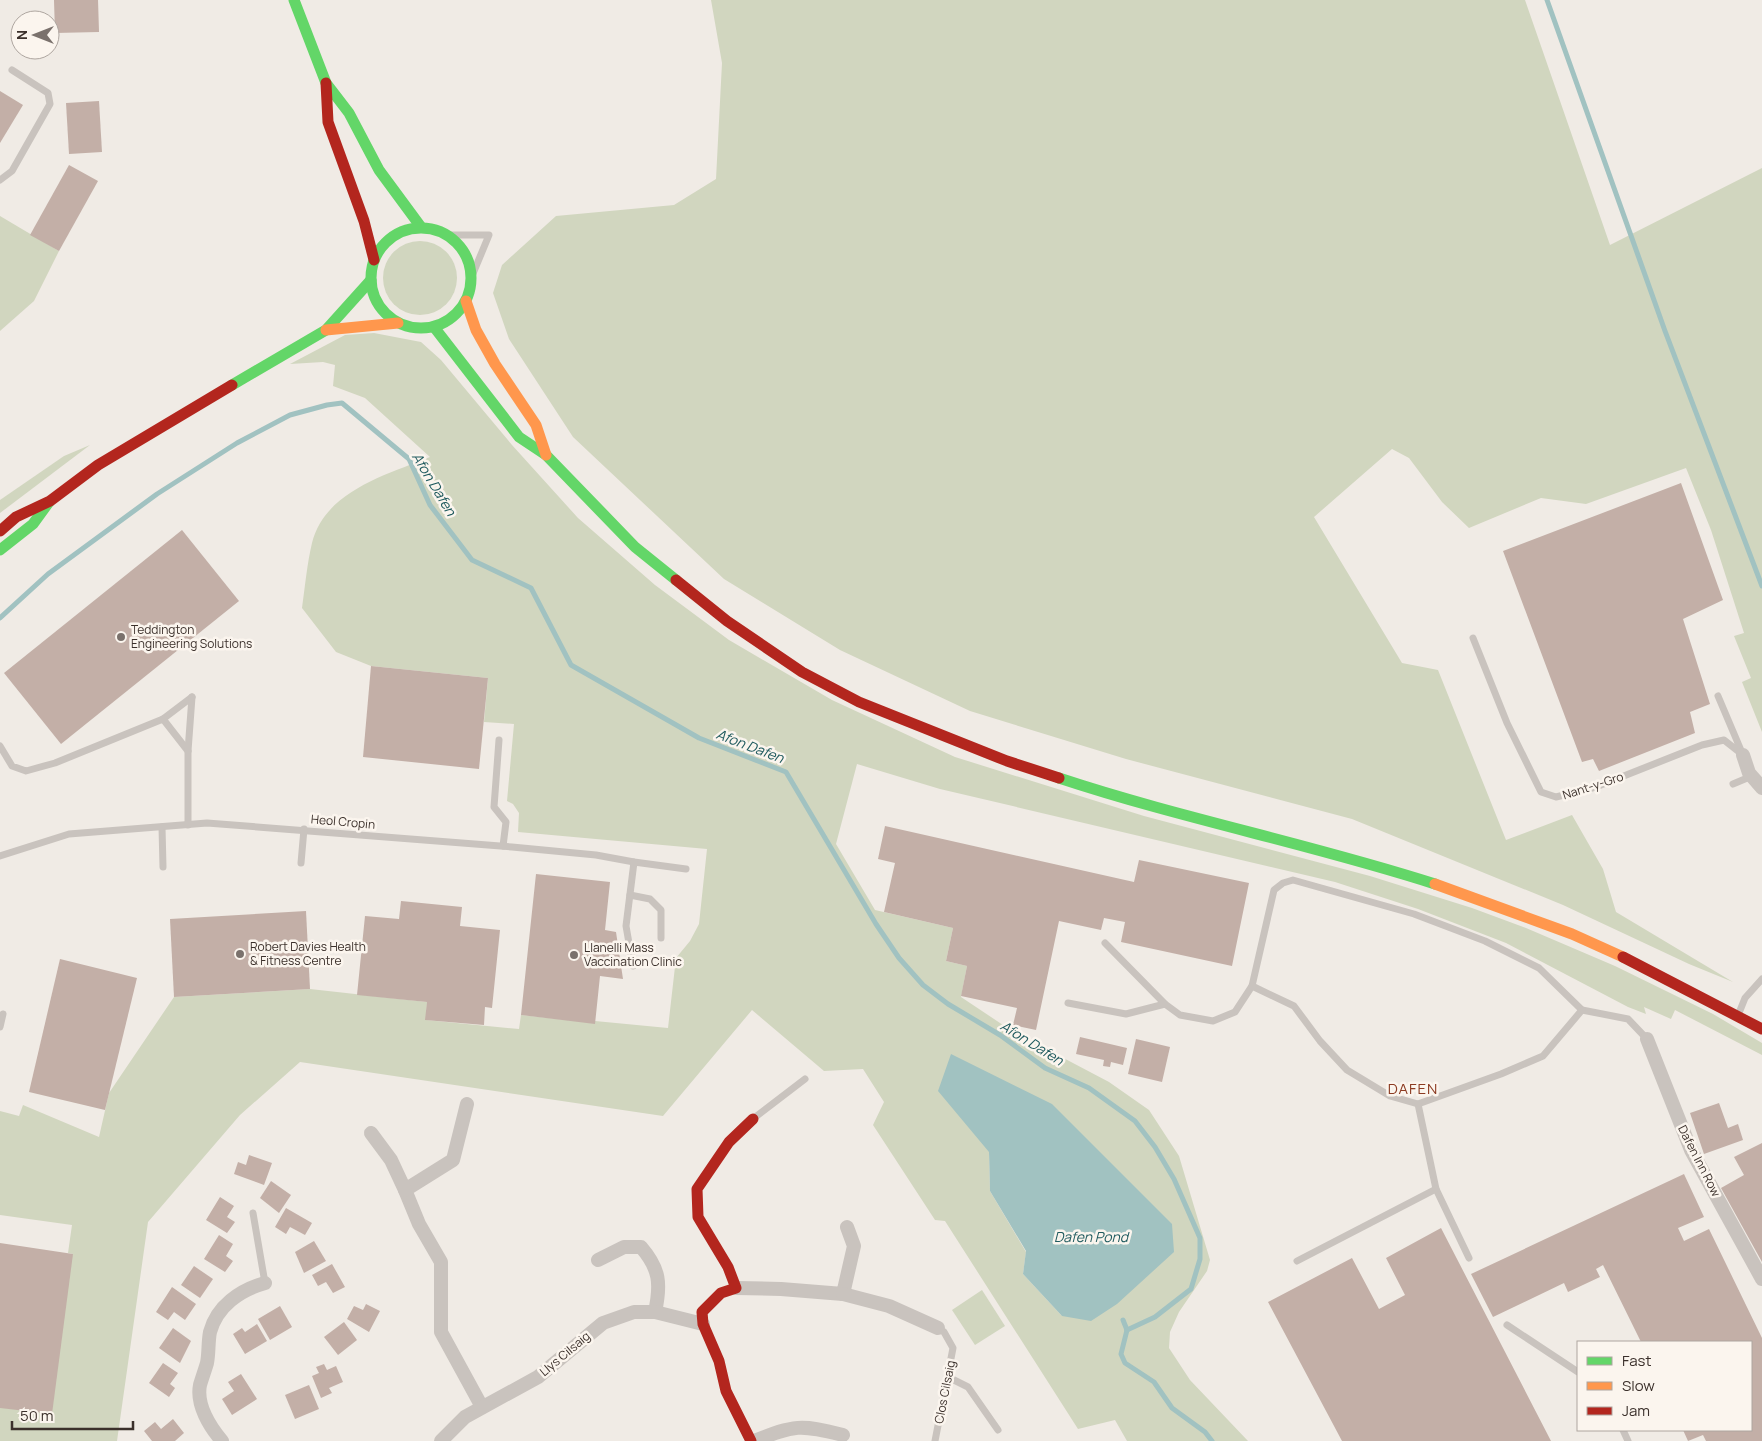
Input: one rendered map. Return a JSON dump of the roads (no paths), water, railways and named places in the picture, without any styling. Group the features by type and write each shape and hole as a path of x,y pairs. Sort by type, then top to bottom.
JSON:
{"main road":[{"path":"294,0 326,83 349,113 379,170 422,227"},
{"path":"326,83 328,122 364,221 374,260"},
{"path":"326,330 398,323 422,328 434,327 447,322 458,313 466,301 471,289 472,276 469,260 461,246 449,235 436,229 422,227 406,229 392,236 381,247 374,260 371,280 379,305 384,312 398,323"},
{"path":"0,530 16,517 50,501 98,465 326,330 371,280"},
{"path":"466,301 476,330 495,364 536,425 546,455"},
{"path":"434,327 519,437 546,455 607,520 663,571 727,621 802,672 859,702 917,727 1025,767 1197,819 1389,870 1478,898 1572,934 1653,972 1762,1029"},
{"path":"0,550 33,524 50,501"},
{"path":"736,1288 728,1267 698,1217 697,1189 729,1142 753,1119"},
{"name":"Clos Cilsaig","path":"703,1324 702,1312 721,1293 736,1288"},
{"path":"703,1324 719,1361 726,1390 752,1441"}],"street":[{"name":"Nant-y-Gro","path":"1743,755 1752,776 1762,788"},
{"name":"Dafen Inn Row","path":"1647,1038 1691,1150 1762,1279"},
{"path":"405,1190 453,1160 467,1104"},
{"path":"371,1133 391,1160 419,1224 440,1262 440,1332 482,1407"},
{"path":"843,1294 854,1246 847,1227"},
{"path":"598,1260 624,1247 641,1247 650,1258 659,1280 655,1312"},
{"path":"222,1441 210,1427 202,1407 200,1387 207,1362 210,1334 216,1316 234,1297 252,1286 265,1283"},
{"name":"Clos Cilsaig","path":"736,1288 781,1288 843,1294 889,1306 938,1328"},
{"name":"Llys Cilsaig","path":"441,1441 465,1417 538,1377 603,1323 634,1312 655,1312 703,1324"},
{"path":"752,1441 799,1426 843,1435"}],"lane":[{"path":"0,180 12,171 50,104 48,93 12,70"},
{"path":"449,235 489,235 472,276"},
{"name":"Nant-y-Gro","path":"1472,638 1507,723 1541,792 1556,797 1596,787 1702,745 1724,740 1743,755"},
{"name":"Nant-y-Gro","path":"1718,696 1743,755"},
{"path":"0,746 12,766 26,770 55,763 163,719 192,697 188,751 188,825"},
{"path":"163,719 188,751"},
{"path":"499,740 494,807 506,822 503,846"},
{"path":"1732,784 1752,776"},
{"name":"Heol Cropin","path":"0,856 69,834 207,823 304,829 503,846 596,855 686,869"},
{"path":"162,827 163,867"},
{"path":"301,863 304,829"},
{"path":"633,966 626,926 634,862"},
{"path":"1105,943 1165,1004 1180,1015 1213,1021 1235,1012 1252,986 1274,890 1283,883 1293,880 1414,914 1485,941 1539,968 1582,1010 1628,1019 1647,1038"},
{"path":"630,895 650,898 661,910 661,938"},
{"path":"1738,1016 1745,998 1762,978"},
{"path":"1252,986 1294,1006 1320,1041 1347,1070 1390,1096 1418,1104 1501,1074 1543,1056 1582,1010"},
{"path":"1068,1003 1126,1014 1165,1004"},
{"path":"0,1027 3,1014"},
{"path":"753,1119 806,1079"},
{"path":"1418,1104 1436,1189 1469,1258"},
{"path":"1297,1260 1436,1189"},
{"path":"253,1213 265,1283"},
{"path":"1507,1325 1577,1371"},
{"name":"Clos Cilsaig","path":"934,1441 953,1348 944,1332 938,1328"},
{"path":"948,1377 968,1386 998,1430"}],"water":[{"name":"Dafen Pond","path":"951,1054 1052,1104 1172,1224 1174,1252 1117,1304 1091,1321 1062,1316 1023,1274 1026,1251 990,1191 989,1152 938,1091"}],"waterway":[{"path":"1547,0 1665,331 1762,586"},
{"name":"Afon Dafen","path":"0,618 48,574 157,494 237,443 290,415 342,403 409,459 430,505 472,560 531,588 571,665 699,738 786,772 876,924 899,958 923,985 948,1004 1000,1035 1045,1068 1089,1088 1135,1121 1155,1147 1174,1179 1200,1238 1200,1259 1191,1289 1155,1317 1127,1330"},
{"path":"1123,1320 1127,1330"},
{"name":"Afon Dafen","path":"1127,1330 1121,1354 1125,1363 1154,1382 1172,1408 1205,1432 1212,1441"}],"place":[{"name":"Teddington Engineering Solutions","path":"121,637"},
{"name":"Robert Davies Health & Fitness Centre","path":"240,954"},
{"name":"Llanelli Mass Vaccination Clinic","path":"574,955"}],"district":[{"name":"DAFEN","path":"1413,1089"}]}
